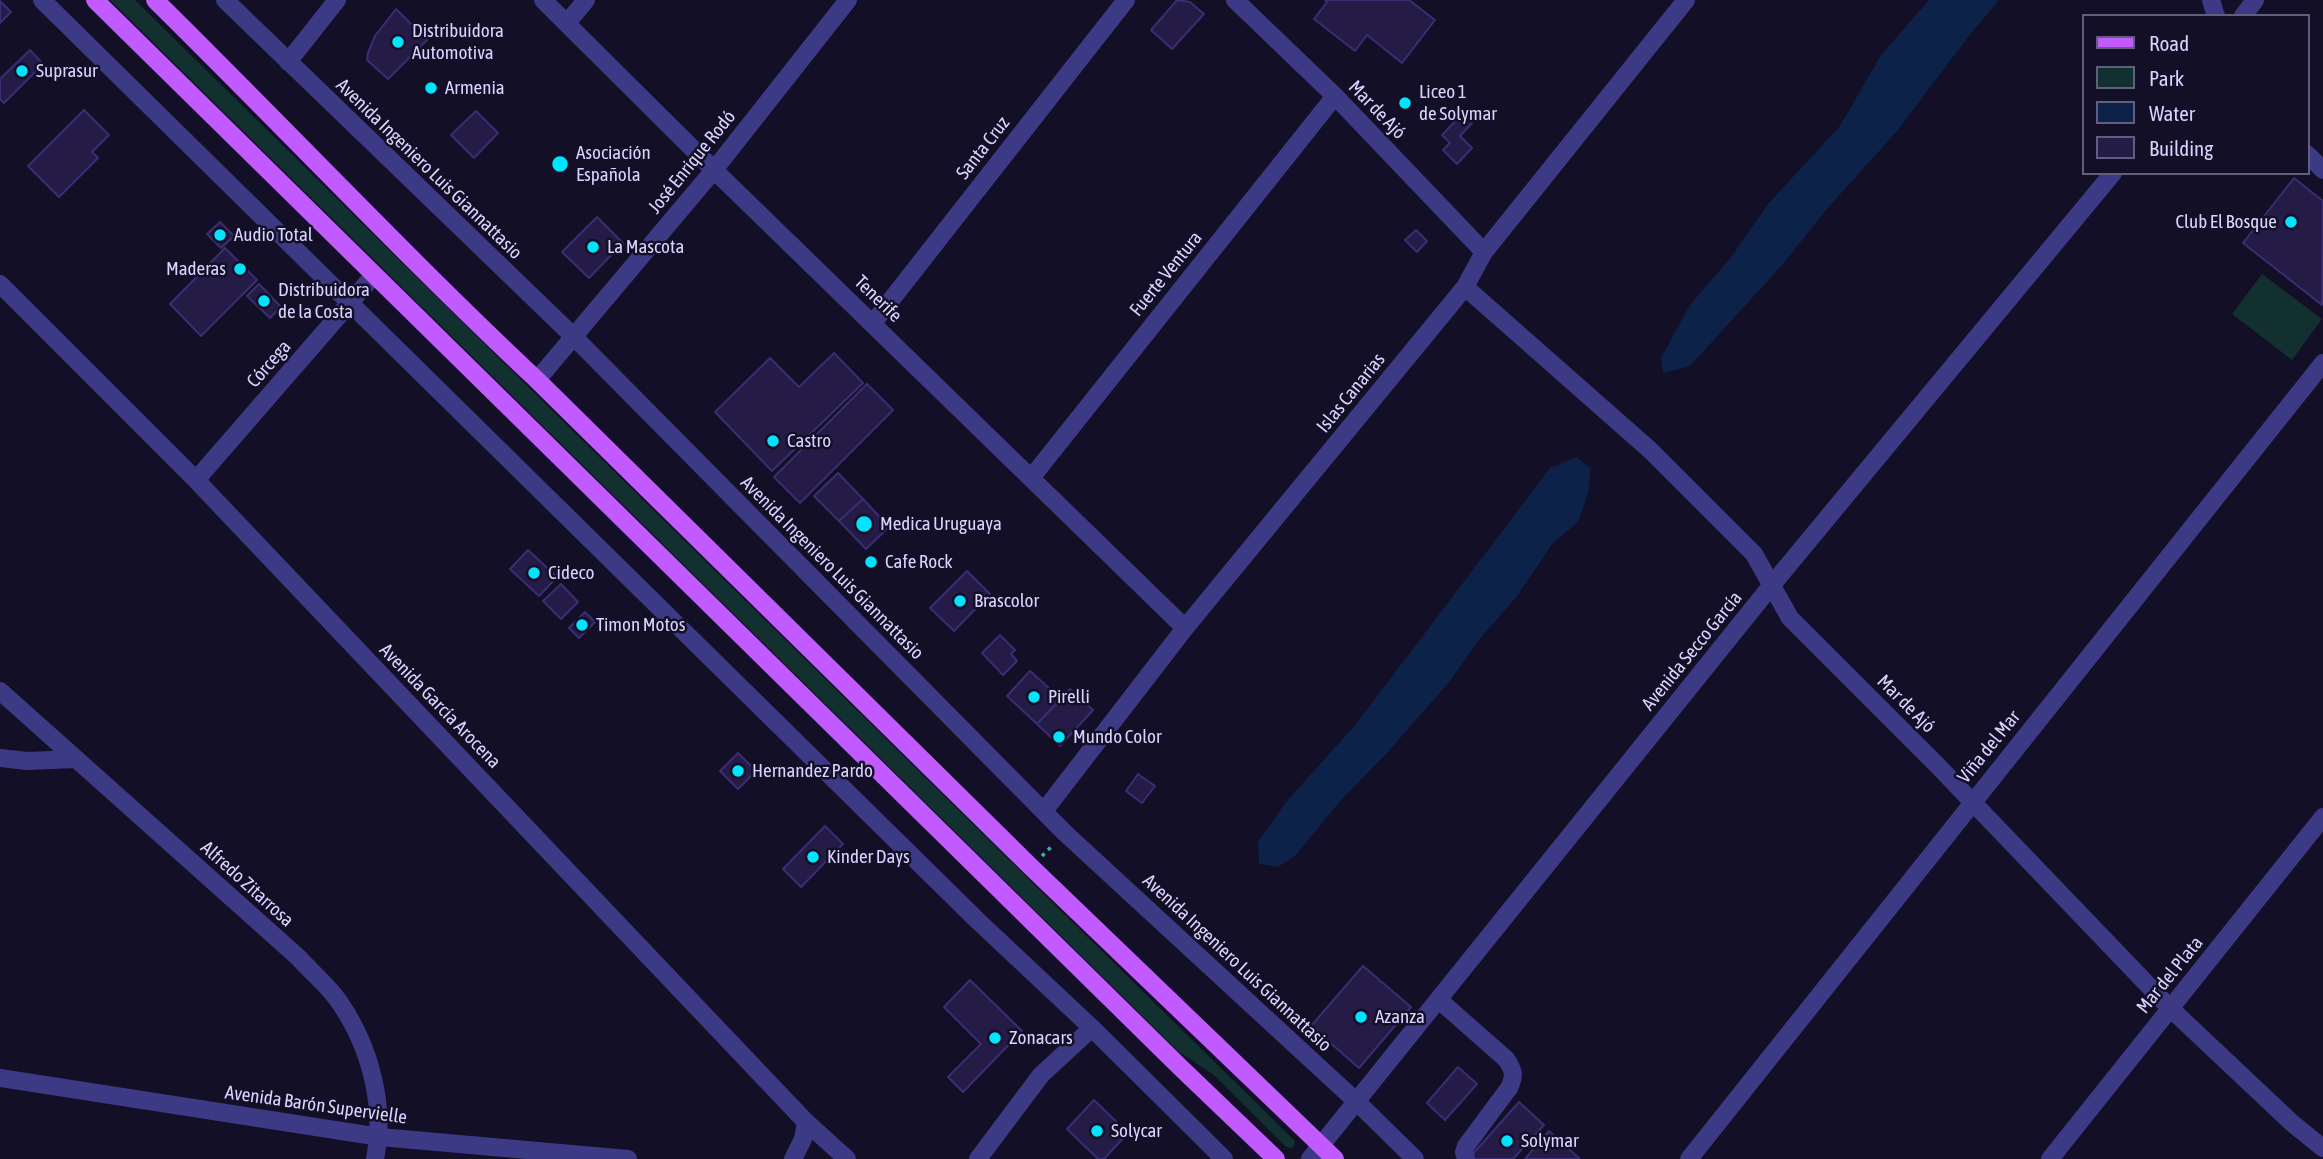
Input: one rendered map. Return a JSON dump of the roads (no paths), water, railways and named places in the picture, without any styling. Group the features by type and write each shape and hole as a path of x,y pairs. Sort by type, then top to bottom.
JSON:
{"main road":[{"path":"95,0 1276,1159"},
{"path":"155,0 276,119 461,309 537,380 1031,867 1316,1152 1335,1159"}],"street":[{"path":"41,0 978,921 1092,1028 1224,1159"},
{"name":"Avenida Ingeniero Luis Giannattasio","path":"225,0 573,336 1044,811 1358,1102 1415,1159"},
{"path":"288,62 337,0"},
{"name":"Tenerife","path":"543,0 1185,628"},
{"path":"568,23 586,0"},
{"name":"José Enrique Rodó","path":"537,380 714,170 849,0"},
{"name":"Santa Cruz","path":"873,323 1126,0"},
{"name":"Mar de Ajó","path":"1235,0 1335,96 1485,252"},
{"name":"Islas Canarias","path":"1044,811 1185,628 1465,287 1485,252 1686,0"},
{"name":"Fuerte Ventura","path":"1031,478 1335,96"},
{"path":"2309,156 2323,170"},
{"name":"Avenida Secco García","path":"1316,1152 1771,586 2111,175"},
{"name":"Córcega","path":"196,481 374,275"},
{"name":"Avenida García Arocena","path":"0,284 196,481 806,1122 847,1159"},
{"name":"Mar de Ajó","path":"1465,287 1650,450 1754,554 1790,618 2052,883 2170,1008 2292,1123 2323,1148"},
{"name":"Viña del Mar","path":"1689,1159 2323,363"},
{"name":"Alfredo Zitarrosa","path":"0,691 299,958 339,1000 364,1047 377,1100 380,1137 375,1159"},
{"path":"0,758 27,761 76,759"},
{"name":"Mar del Plata","path":"2050,1159 2323,817"},
{"path":"1439,1000 1506,1059 1513,1069 1513,1080 1509,1088 1466,1146 1465,1158"},
{"path":"978,1159 1041,1075 1092,1028"},
{"name":"Avenida Barón Supervielle","path":"0,1078 380,1137 628,1159"},
{"path":"793,1159 803,1139 806,1122"}],"water":[{"path":"1929,0 1999,0 1898,130 1826,210 1783,264 1690,366 1663,373 1661,358 1690,305 1729,260 1769,203 1840,126 1881,55"},
{"path":"1576,457 1591,469 1588,493 1578,522 1553,543 1517,596 1478,641 1450,681 1388,752 1340,801 1296,855 1278,867 1259,864 1258,842 1286,802 1356,724 1550,468"}],"place":[{"name":"Distribuidora Automotiva","path":"398,42"},
{"name":"Suprasur","path":"22,71"},
{"name":"Armenia","path":"431,88"},
{"name":"Liceo 1 de Solymar","path":"1405,103"},
{"name":"Asociación Española","path":"560,164"},
{"name":"Club El Bosque","path":"2291,222"},
{"name":"Audio Total","path":"220,235"},
{"name":"La Mascota","path":"593,247"},
{"name":"Maderas","path":"240,269"},
{"name":"Distribuidora de la Costa","path":"264,301"},
{"name":"Castro","path":"773,441"},
{"name":"Medica Uruguaya","path":"864,524"},
{"name":"Cafe Rock","path":"871,562"},
{"name":"Cideco","path":"534,573"},
{"name":"Brascolor","path":"960,601"},
{"name":"Timon Motos","path":"582,625"},
{"name":"Pirelli","path":"1034,697"},
{"name":"Mundo Color","path":"1059,737"},
{"name":"Hernandez Pardo","path":"738,771"},
{"name":"Kinder Days","path":"813,857"},
{"name":"Azanza","path":"1361,1017"},
{"name":"Zonacars","path":"995,1038"},
{"name":"Solycar","path":"1097,1131"},
{"name":"Solymar","path":"1507,1141"}]}
